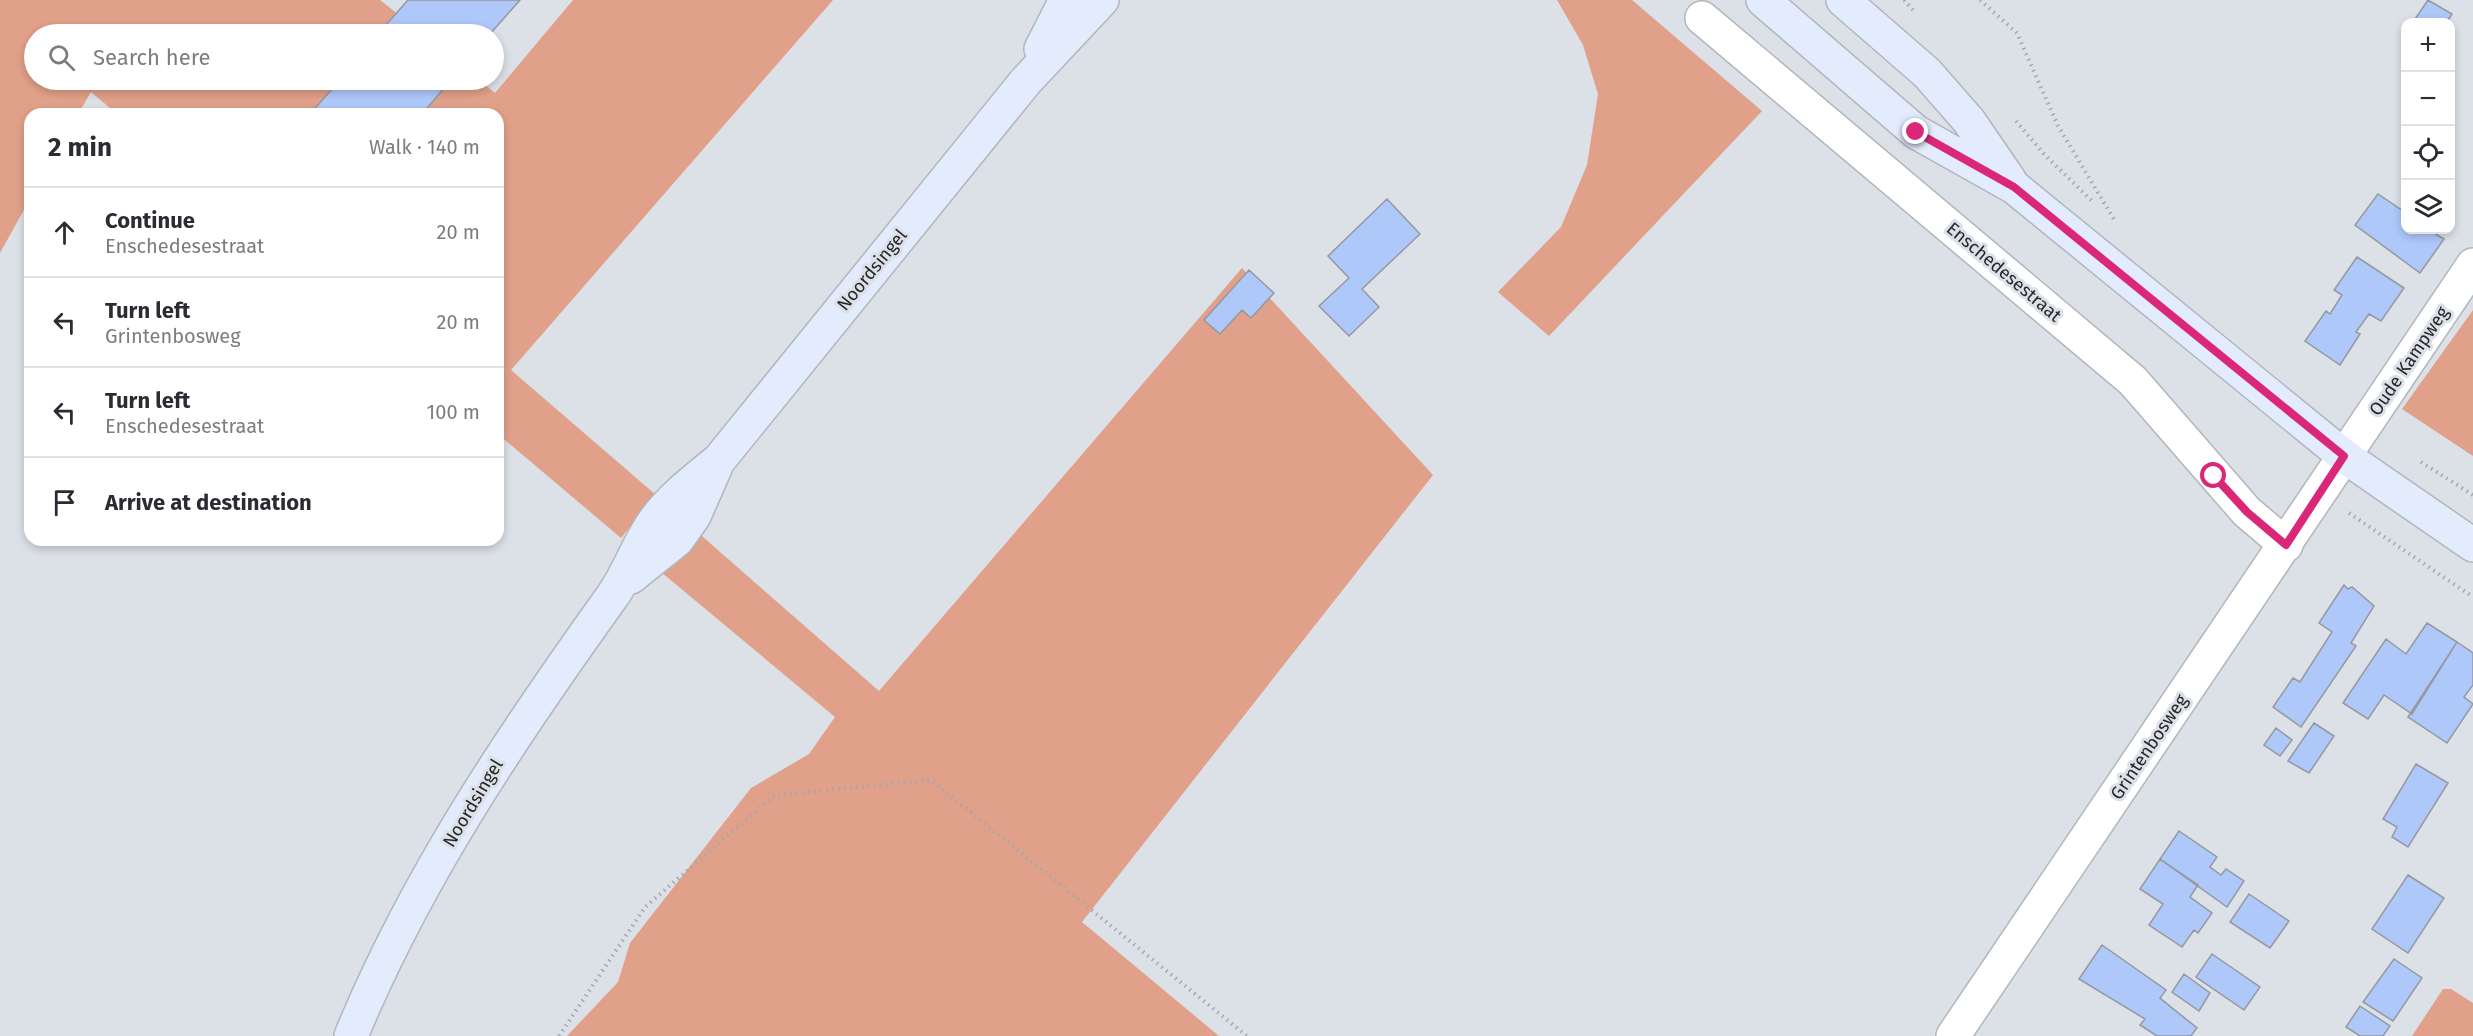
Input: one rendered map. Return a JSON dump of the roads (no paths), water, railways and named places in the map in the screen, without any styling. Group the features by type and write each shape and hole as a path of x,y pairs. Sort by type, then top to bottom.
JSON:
{"main road":[{"name":"Noordsingel","path":"1026,81 1066,0"},
{"name":"Noordsingel","path":"351,1036 398,937 456,828 521,724 620,586 653,523 676,496 719,460 1026,81 1102,0"},
{"path":"1763,0 1916,132 2014,187 2344,456 2473,545"},
{"path":"1843,0 1927,73 1969,121 2014,187"}],"street":[{"name":"Enschedesestraat","path":"1702,18 2133,381 2247,512 2286,545"},
{"name":"Oude Kampweg","path":"2344,456 2473,265"},
{"name":"Grintenbosweg","path":"1953,1036 2321,494 2344,456"}]}
